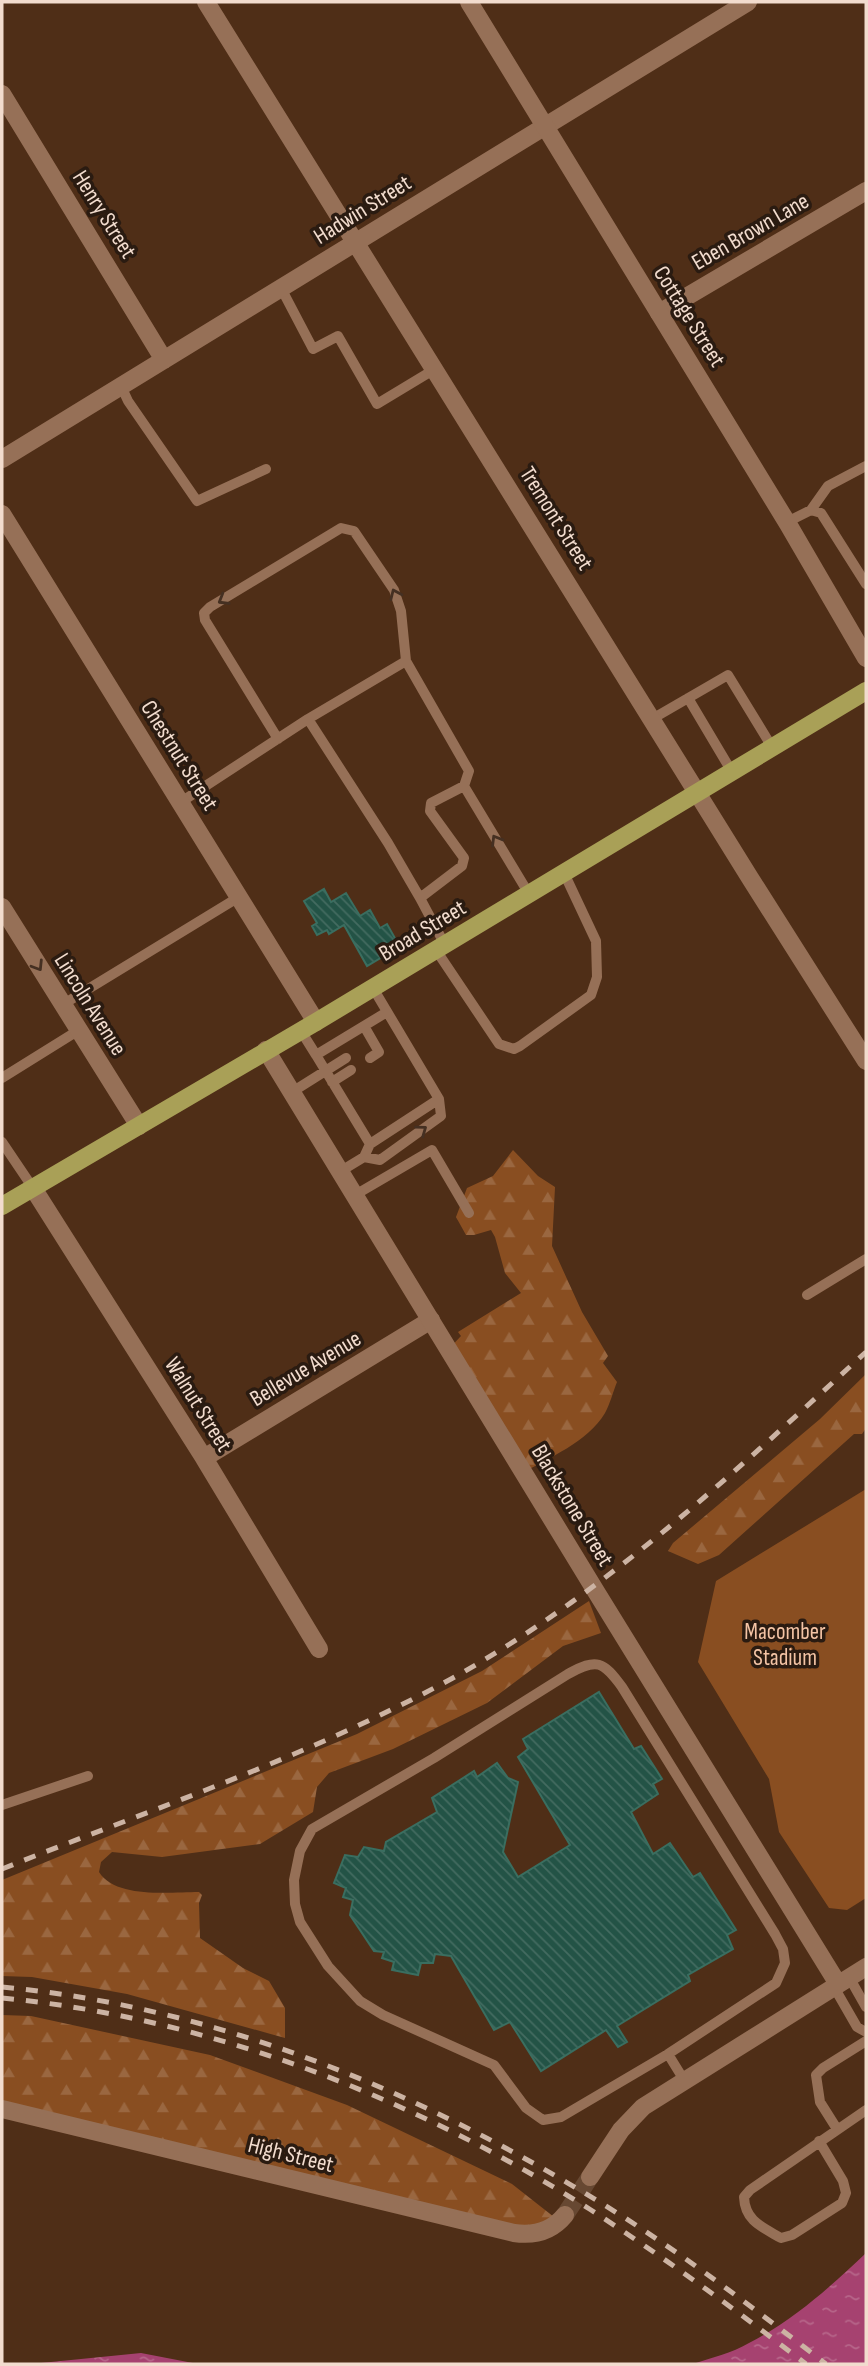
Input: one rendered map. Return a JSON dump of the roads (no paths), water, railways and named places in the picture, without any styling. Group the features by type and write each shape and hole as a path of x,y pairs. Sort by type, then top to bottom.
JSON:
{"main road":[{"name":"Broad Street","path":"2,1206 373,988 866,691"}],"street":[{"name":"Tremont Street","path":"206,2 866,1061"},
{"name":"Cottage Street","path":"469,2 787,522 866,659"},
{"name":"Hadwin Street","path":"2,459 748,2"},
{"name":"Henry Street","path":"2,94 164,360"},
{"name":"Eben Brown Lane","path":"659,313 866,191"},
{"name":"Chestnut Street","path":"2,514 240,897 309,1026"},
{"name":"Lincoln Avenue","path":"2,907 139,1126"},
{"name":"Blackstone Street","path":"266,1050 568,1542 651,1684 840,1983"},
{"name":"Walnut Street","path":"33,1188 204,1458 319,1649"},
{"name":"Bellevue Avenue","path":"204,1458 431,1320"},
{"path":"590,2177 614,2138 635,2114 684,2080 866,1967"},
{"name":"High Street","path":"2,2109 514,2233 532,2234 546,2230 565,2215"}],"lane":[{"path":"281,288 313,349 338,336 377,404 435,369"},
{"path":"121,386 128,401 197,501 266,469"},
{"path":"787,522 811,510 828,486 866,466"},
{"path":"811,510 821,513 866,584"},
{"path":"278,739 205,620 204,613 341,528 354,531 394,590 401,611 406,661 469,771 464,786 431,803 430,811 464,858 462,866 420,898"},
{"path":"181,802 307,719 406,661"},
{"path":"652,719 728,675 772,747"},
{"path":"688,698 732,772"},
{"path":"307,719 355,791 420,898 440,948 499,1044 514,1049 591,995 597,977 596,941 564,873"},
{"path":"464,786 529,894"},
{"path":"62,1005 240,897"},
{"path":"364,1157 380,1160 440,1116 439,1099 373,988"},
{"path":"316,1055 387,1012"},
{"path":"309,1026 316,1055 370,1144"},
{"path":"364,1026 368,1044 379,1052 370,1058"},
{"path":"2,1078 79,1030"},
{"path":"292,1092 346,1058"},
{"path":"332,1082 351,1070"},
{"path":"341,1171 364,1157 370,1144 439,1099"},
{"path":"2,1142 33,1188"},
{"path":"355,1195 432,1150 469,1213"},
{"path":"807,1295 866,1259"},
{"path":"592,1663 604,1666 622,1687 726,1851 785,1956 783,1970 776,1983 668,2054 561,2118 549,2121 537,2118 526,2108 494,2064 370,2008 352,1993 328,1966 300,1922 295,1904 294,1880 297,1864 312,1829 434,1758 568,1674 592,1663"},
{"path":"2,1805 88,1776"},
{"path":"840,1983 866,2007"},
{"path":"840,1983 857,2027 866,2032"},
{"path":"837,2129 820,2102 816,2075 866,2041"},
{"path":"668,2054 684,2080"},
{"path":"819,2141 843,2181 846,2193 842,2203 792,2235 781,2238 755,2223 744,2209 744,2197 750,2190 819,2141 866,2110"}],"water":[{"path":"866,2253 866,2364 693,2364 736,2350 781,2324 825,2290"},
{"path":"141,2353 198,2364 31,2364"}],"tunnel":[{"path":"565,2215 590,2177"}],"railway":[{"path":"2,1869 286,1758 397,1707 508,1645 563,1608 668,1528 866,1352"},
{"path":"2,1987 85,1998 167,2015 248,2038 327,2065 404,2098 553,2174 625,2218 702,2271 826,2364"},
{"path":"2,1998 80,2008 234,2044 382,2099 454,2132 591,2210 700,2285 806,2364"}],"park label":[{"name":"Macomber Stadium","path":"785,1644"}]}
